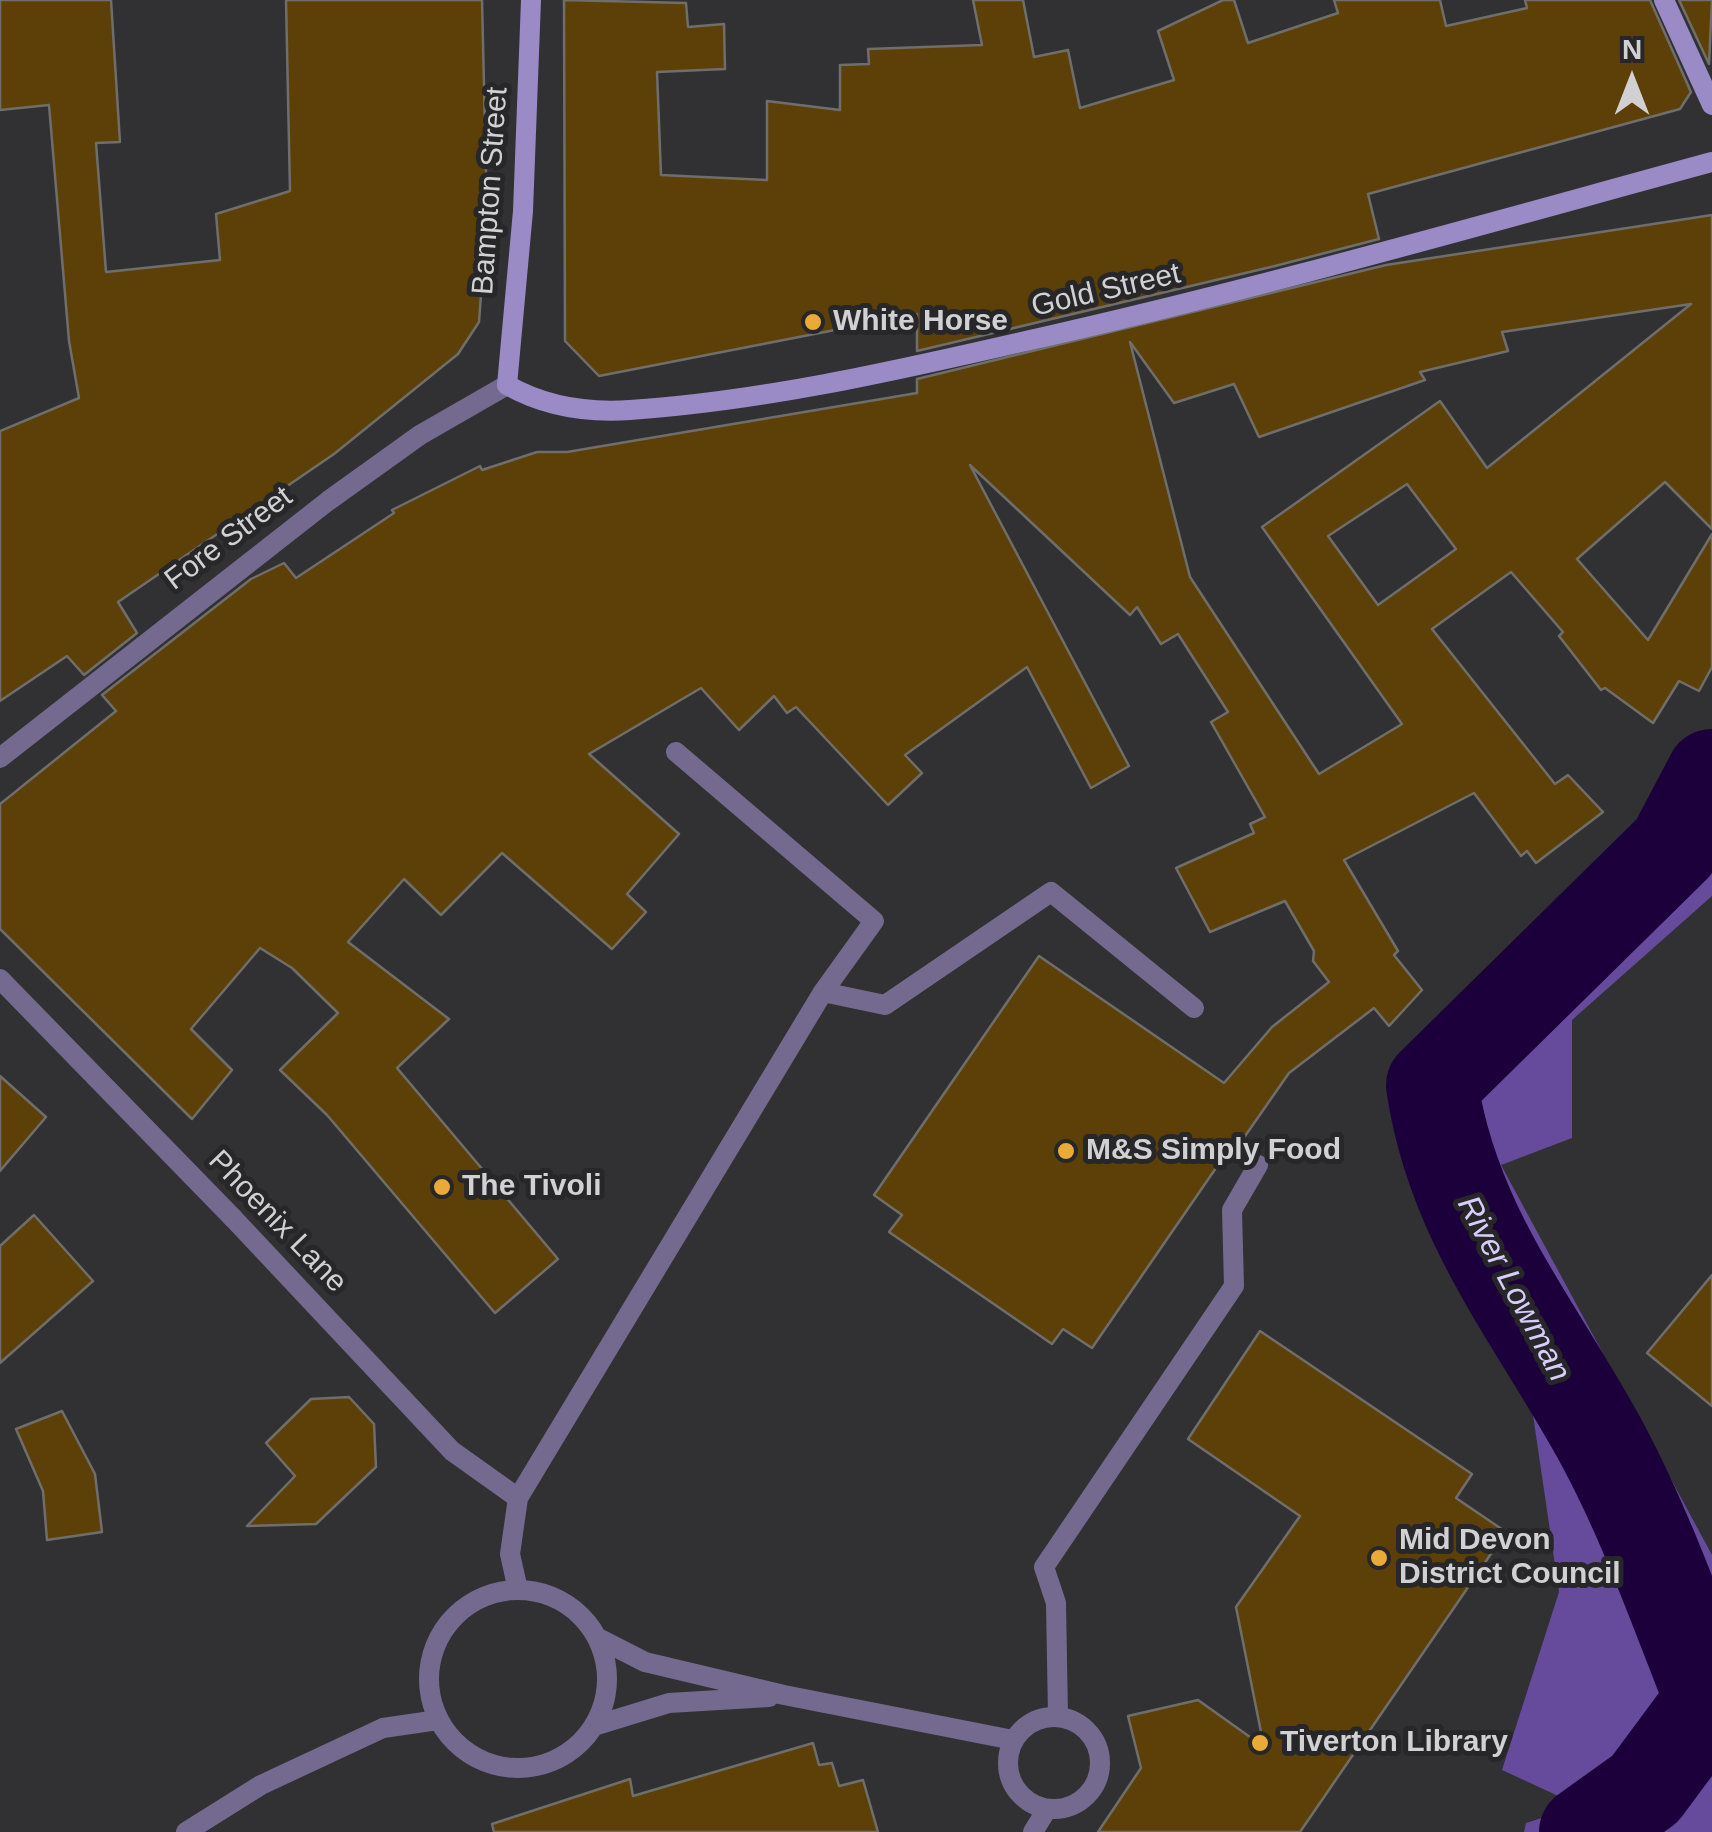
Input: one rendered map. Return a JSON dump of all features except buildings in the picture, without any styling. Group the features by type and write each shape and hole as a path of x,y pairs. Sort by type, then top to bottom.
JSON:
{"street":[{"name":"Bampton Street","path":"506,385 523,210 531,0"},
{"path":"1664,0 1712,105"},
{"name":"Gold Street","path":"506,385 534,400 627,410 795,389 1129,318 1712,162"},
{"name":"Fore Street","path":"0,758 328,501 420,435 506,385"},
{"path":"518,1590 510,1554 518,1498 823,992 874,921 676,752"},
{"path":"823,992 886,1005 1052,892 1194,1008"},
{"name":"Phoenix Lane","path":"0,979 233,1218 452,1452 518,1498"},
{"path":"1058,1716 1056,1603 1044,1566 1234,1286 1232,1210 1258,1165"},
{"path":"598,1638 607,1667 606,1698 594,1726 576,1747 554,1761 528,1768 500,1768 475,1758 453,1742 438,1720 430,1696 428,1670 434,1646 448,1623 468,1605 492,1593 518,1590 565,1602 598,1638 644,1662 784,1695 1013,1740"},
{"path":"594,1726 669,1703 784,1695"},
{"path":"1058,1716 1082,1725 1096,1740 1102,1761 1090,1793 1076,1804 1047,1810 1028,1801 1010,1779 1008,1756 1013,1740 1026,1725 1058,1716"},
{"path":"186,1832 261,1785 382,1728 438,1720"},
{"path":"1033,1832 1047,1810"}],"shaded area":[{"path":"1712,732 1712,896 1572,1020 1572,1138 1501,1165 1712,1555 1712,1679 1567,1800 1502,1770 1559,1592 1533,1415 1391,1111 1618,901"},
{"path":"1712,1764 1712,1832 1524,1832 1526,1823"}],"waterway":[{"name":"River Lowman","path":"1585,1832 1645,1789 1711,1700 1620,1478 1478,1230 1458,1185 1432,1085 1674,847 1712,775"}],"place":[{"name":"White Horse","path":"813,322"},
{"name":"M&S Simply Food","path":"1066,1151"},
{"name":"The Tivoli","path":"442,1187"},
{"name":"Mid Devon District Council","path":"1379,1558"},
{"name":"Tiverton Library","path":"1260,1743"}]}
